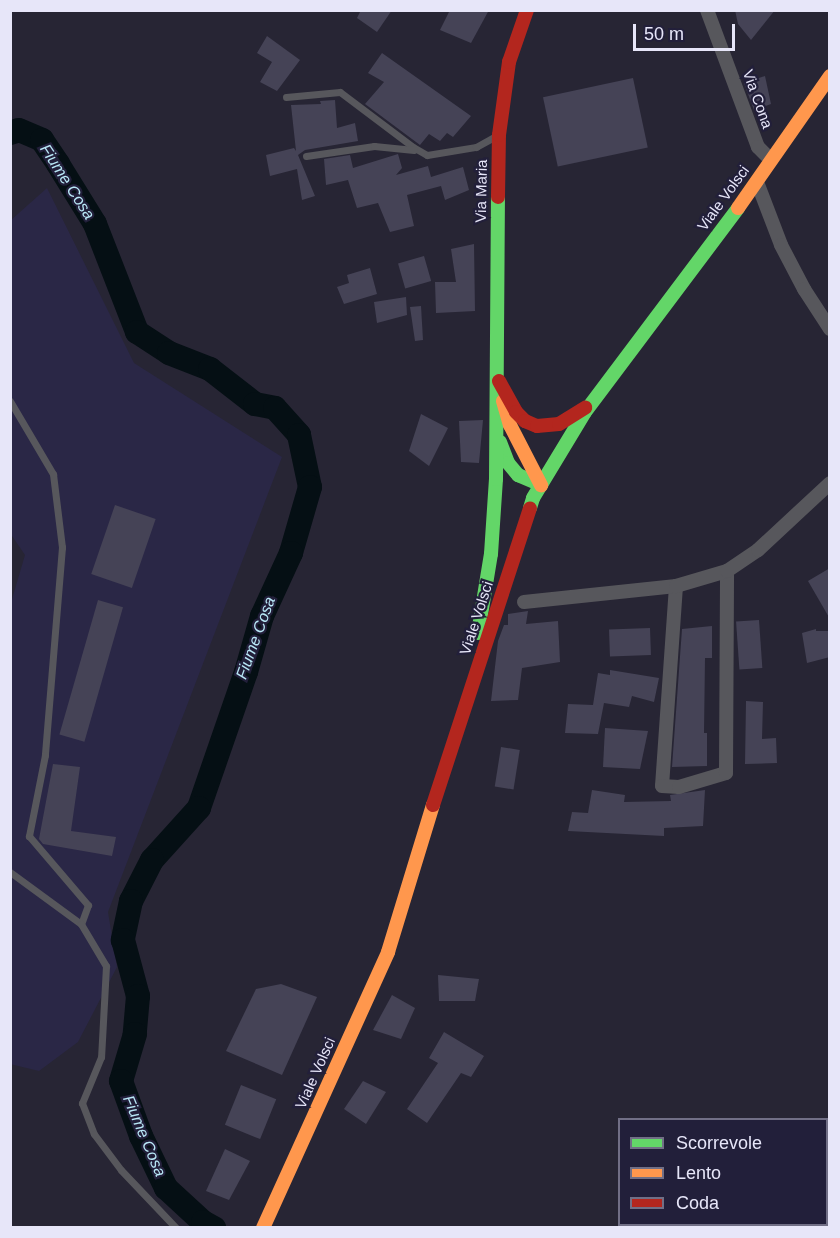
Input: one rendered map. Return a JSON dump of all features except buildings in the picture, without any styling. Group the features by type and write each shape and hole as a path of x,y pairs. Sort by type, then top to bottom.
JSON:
{"main road":[{"name":"Via Maria","path":"497,375 495,312 499,135 509,62 527,10"},
{"name":"Viale Volsci","path":"263,1227 388,952 469,691 533,498 594,401 757,182 830,76"},
{"path":"497,375 516,412 525,421 537,426 559,424 594,401"},
{"path":"469,691 491,554 496,479 497,375"},
{"path":"497,375 510,425 541,485"},
{"path":"496,421 502,449 508,463 518,475 541,485"}],"street":[{"name":"Via Cona","path":"707,10 758,147 771,160"},
{"path":"757,182 781,246 804,290 830,329"},
{"path":"524,602 676,586 727,571 758,550 830,483"},
{"path":"676,586 663,786 679,786 726,773 727,571"}],"lane":[{"path":"286,97 340,92 427,155 476,147 499,135"},
{"path":"306,156 374,146 418,150"},
{"path":"10,401 53,474 62,547 45,755 29,836 88,905 81,924"},
{"path":"10,872 81,924 106,966 101,1057 82,1103 94,1134 115,1161 176,1227"}],"shaded area":[{"path":"47,188 134,363 282,457 108,912 117,967 78,1042 39,1071 10,1064 10,606 25,555 10,533 10,221"}],"waterway":[{"name":"Fiume Cosa","path":"10,133 19,130 42,140 58,164 95,224 137,332 169,353 210,369 255,404 275,408 299,435 310,487 291,553 262,616 246,672 199,808 152,860 131,901 123,940 138,996 135,1034 121,1081 141,1136 166,1188 203,1222 214,1228"}],"traffic: fast":[{"path":"478,633 491,554 496,479 498,197"},
{"path":"530,508 533,498 585,412 738,208"},
{"path":"500,442 508,463 518,475 541,485"}],"traffic: slow":[{"path":"738,208 830,76"},
{"path":"503,401 510,425 541,485"},
{"path":"263,1228 388,952 433,805"}],"traffic: jam":[{"path":"498,197 499,135 509,62 527,10"},
{"path":"499,381 516,412 525,421 537,426 559,424 585,408"},
{"path":"433,805 530,508"}]}
